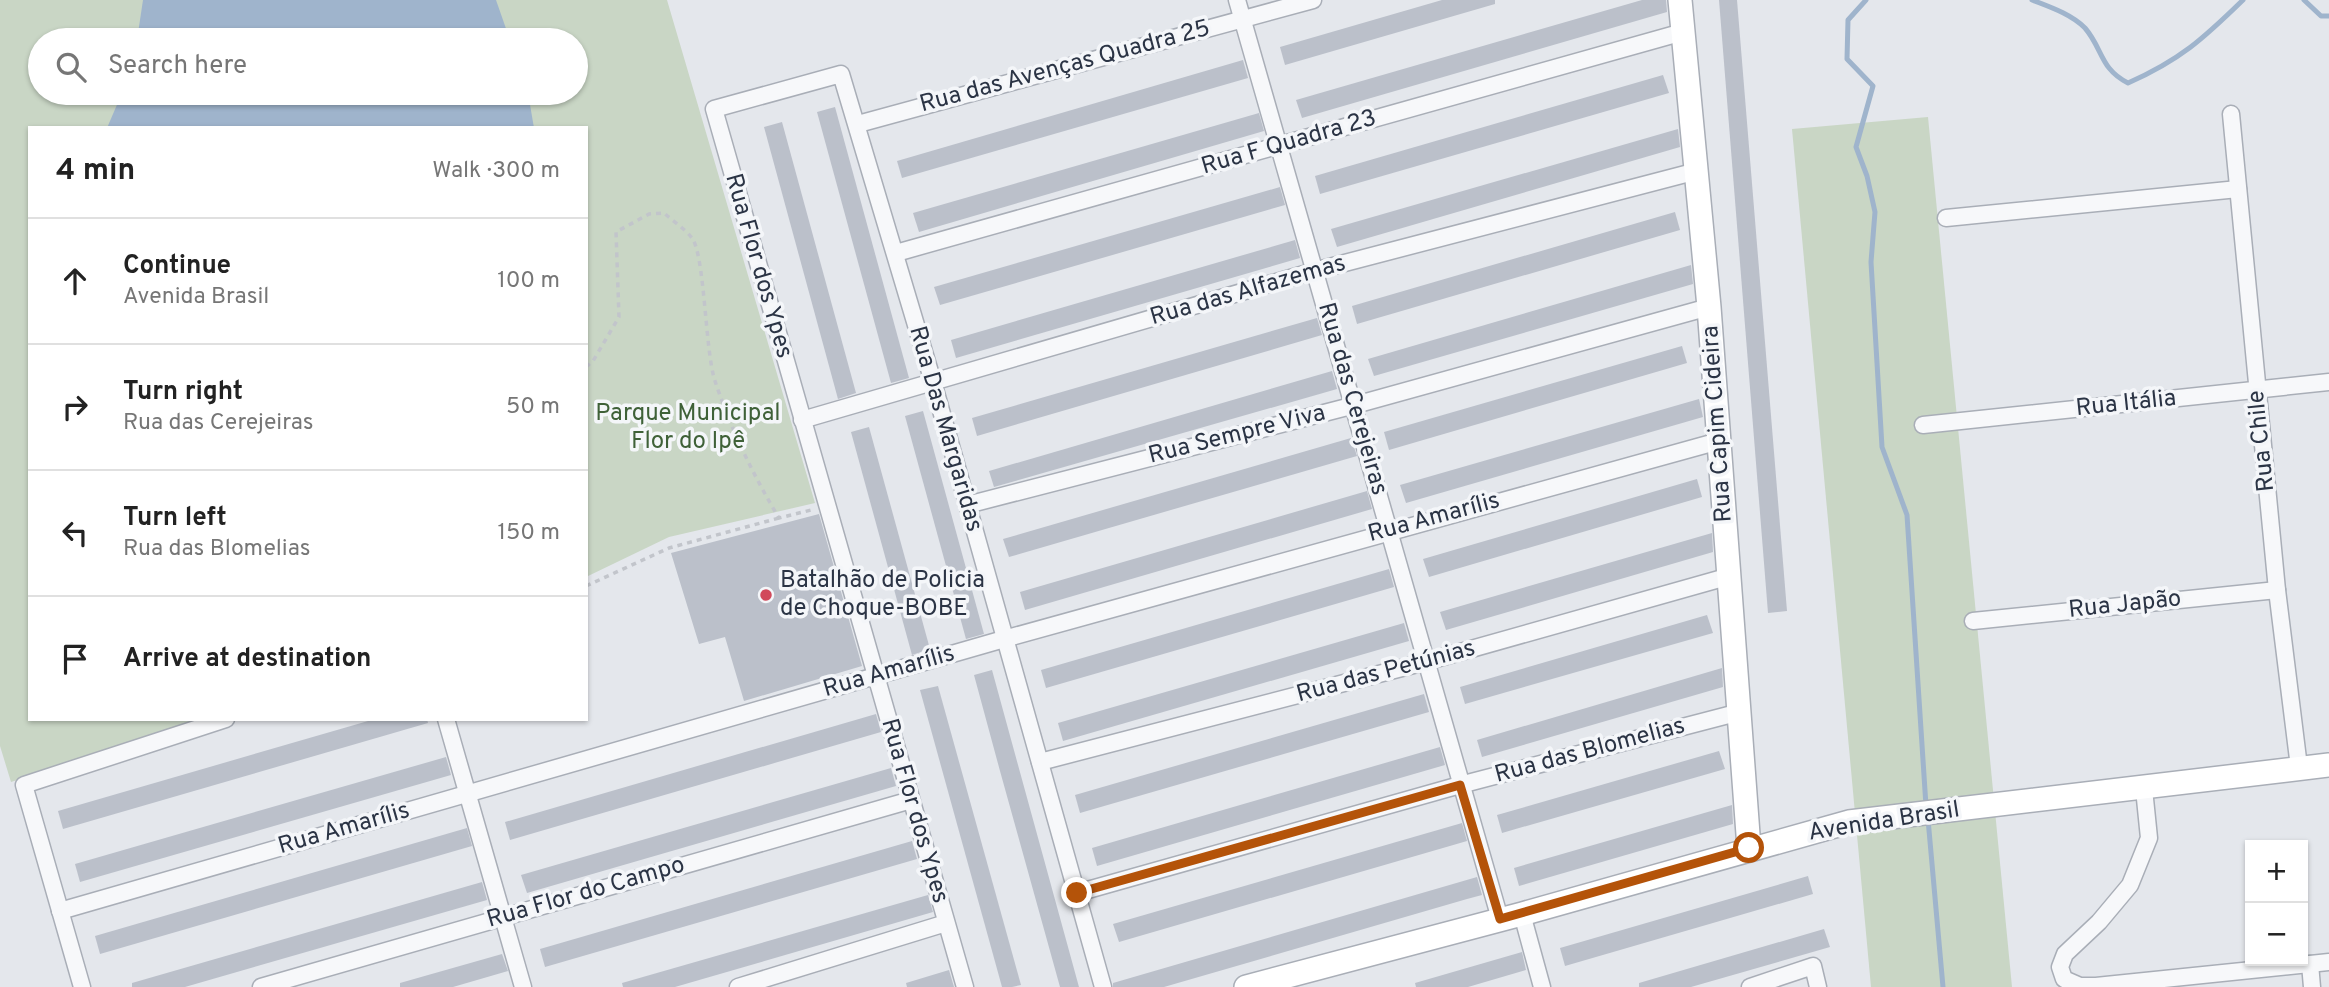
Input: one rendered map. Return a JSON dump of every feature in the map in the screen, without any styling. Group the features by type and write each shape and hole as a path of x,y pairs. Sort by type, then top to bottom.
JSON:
{"street":[{"name":"Rua das Cerejeiras","path":"1237,0 1355,405 1460,785 1511,917 1542,987"},
{"name":"Rua das Avenças Quadra 25","path":"858,124 1313,0"},
{"name":"Rua Capim Cideira","path":"1680,0 1709,307 1749,848"},
{"name":"Rua F Quadra 23","path":"896,253 1683,32"},
{"name":"Rua Das Margaridas","path":"841,74 896,253 1103,987"},
{"name":"Rua Flor dos Ypes","path":"841,74 714,109 965,987"},
{"name":"Rua Chile","path":"2231,114 2277,590 2298,767"},
{"name":"Rua das Alfazemas","path":"802,420 1314,271 1697,171"},
{"path":"1946,218 2238,189"},
{"name":"Rua Sempre Viva","path":"967,505 1355,405 1709,307"},
{"name":"Rua Itália","path":"1923,425 2329,382"},
{"name":"Rua Amarílis","path":"60,911 1004,639 1389,530 1719,441"},
{"name":"Rua das Petúnias","path":"1040,762 1425,663 1730,576"},
{"name":"Rua Japão","path":"1973,621 2277,590"},
{"name":"Rua das Blomelias","path":"1077,893 1460,785 1740,712"},
{"path":"82,987 24,785 220,721"},
{"path":"447,721 523,987"},
{"name":"Avenida Brasil","path":"1246,987 1511,917 1849,822 2329,765"},
{"path":"2144,789 2149,838 2130,885 2099,922 2065,954 2060,967 2064,979 2080,986 2096,986 2329,962"},
{"name":"Rua Flor do Campo","path":"261,987 911,800"},
{"path":"738,987 946,923"},
{"path":"2310,964 2312,987"},
{"path":"1750,987 1813,967 1818,987"}],"path":[{"path":"588,365 619,317 616,232 649,214 664,213 694,240 703,291 707,346 715,380 750,469 779,518"},
{"path":"588,585 669,548 827,506"}],"green space":[{"name":"Parque Municipal Flor do Ipê","path":"0,0 667,0 815,503 669,537 588,576 588,126 28,126 28,721 203,721 11,782 0,746"},
{"path":"1928,117 2012,987 1871,987 1792,129"}],"water":[{"path":"143,0 496,0 506,28 139,28"},
{"path":"117,105 530,105 534,126 108,126"}],"building":[{"path":"1442,0 1495,0 1495,4 1285,65 1280,47"},
{"path":"1642,0 1666,0 1667,12 1302,118 1296,100"},
{"path":"1719,0 1737,0 1787,611 1768,613"},
{"path":"1243,60 1248,78 902,178 897,161"},
{"path":"1663,75 1669,93 1320,194 1315,176"},
{"path":"835,107 909,378 891,383 817,112"},
{"path":"1259,113 1264,131 919,232 913,213"},
{"path":"782,122 856,393 838,399 764,127"},
{"path":"1678,129 1680,147 1337,247 1331,229"},
{"path":"1280,187 1285,205 940,305 934,287"},
{"path":"1675,212 1680,230 1357,324 1352,306"},
{"path":"1295,240 1300,258 956,358 951,340"},
{"path":"1691,265 1693,284 1374,376 1368,359"},
{"path":"1317,318 1322,335 977,436 972,418"},
{"path":"1682,346 1687,363 1389,450 1384,432"},
{"path":"1332,371 1337,389 994,487 989,471"},
{"path":"1699,399 1703,417 1406,503 1400,485"},
{"path":"923,411 984,634 966,639 905,416"},
{"path":"869,427 930,649 912,655 851,432"},
{"path":"1351,438 1357,456 1009,557 1003,539"},
{"path":"1697,479 1702,497 1429,577 1423,559"},
{"path":"1367,491 1372,509 1025,610 1020,592"},
{"name":"Batalhão de Policia de Choque-BOBE","path":"819,514 862,666 744,701 725,637 699,644 671,553"},
{"path":"1712,533 1713,552 1446,630 1440,612"},
{"path":"1389,569 1394,587 1046,688 1041,670"},
{"path":"1707,615 1713,633 1465,704 1460,687"},
{"path":"1404,623 1409,641 1063,741 1058,723"},
{"path":"1722,668 1723,687 1482,757 1477,740"},
{"path":"992,670 1079,987 1060,987 1000,771 974,675"},
{"path":"938,686 1021,985 1002,987 920,690"},
{"path":"1424,694 1429,712 1080,813 1075,795"},
{"path":"876,714 881,732 510,840 505,822"},
{"path":"368,721 428,723 63,829 58,811"},
{"path":"1440,747 1445,765 1097,866 1092,848"},
{"path":"1719,751 1725,769 1502,833 1497,815"},
{"path":"446,757 451,775 80,882 75,864"},
{"path":"891,768 896,786 527,893 521,875"},
{"path":"1732,805 1733,824 1519,886 1514,868"},
{"path":"1462,823 1467,841 1119,942 1113,924"},
{"path":"467,828 472,846 100,954 95,936"},
{"path":"912,841 917,859 545,967 540,949"},
{"path":"1808,876 1813,894 1565,966 1560,948"},
{"path":"1477,877 1482,895 1164,987 1113,987 1113,983"},
{"path":"482,882 487,900 185,987 132,987 132,983"},
{"path":"928,895 933,912 675,987 623,987 622,983"},
{"path":"1824,929 1830,947 1691,987 1639,987 1639,983"},
{"path":"1522,952 1526,970 1468,987 1416,987 1415,983"},
{"path":"502,954 508,971 453,987 400,987 400,983"},
{"path":"949,970 954,987 907,987 906,983"}],"waterway":[{"path":"1866,0 1848,20 1847,59 1873,86 1856,147 1867,176 1875,212 1871,262 1882,447 1907,515 1926,806"},
{"path":"2032,0 2060,11 2085,28 2107,65 2128,83 2190,48 2243,0"},
{"path":"2304,0 2321,16 2329,16"},
{"path":"1928,819 1943,987"}],"place":[{"name":"Batalhão de Policia de Choque-BOBE","path":"766,595"}],"route":[{"path":"1077,893 1460,785 1500,919 1749,848"}]}
